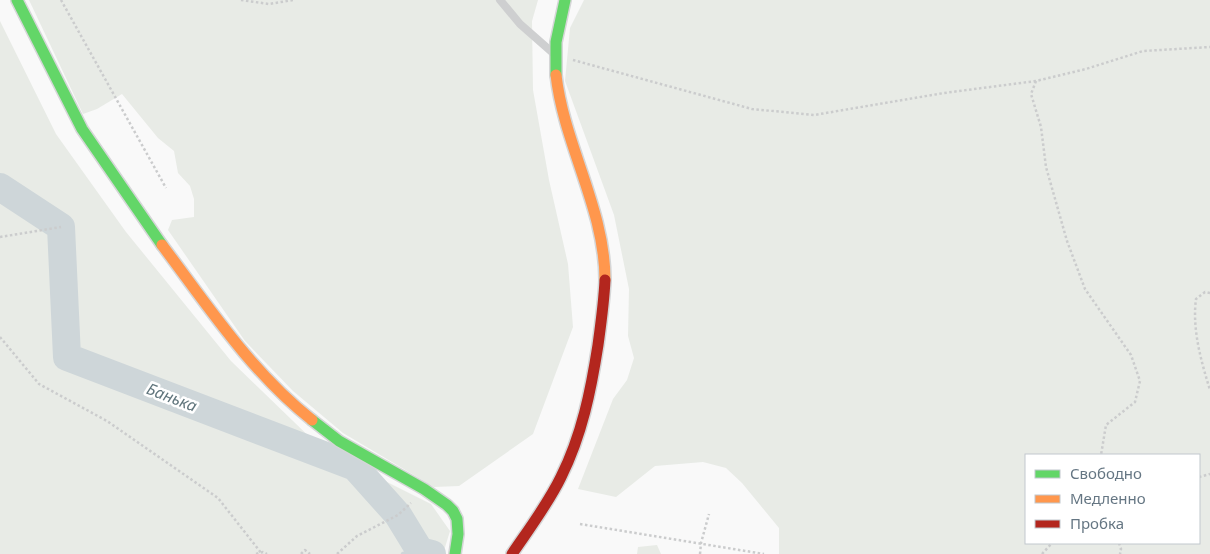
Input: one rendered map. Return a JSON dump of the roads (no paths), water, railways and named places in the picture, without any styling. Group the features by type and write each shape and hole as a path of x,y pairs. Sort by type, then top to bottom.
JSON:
{"street":[{"path":"17,0 82,129 154,235 244,354 293,405 339,440 447,504 457,519 458,534 455,554"},
{"path":"512,554 566,468 578,434 592,383 603,309 605,277 601,240 561,104 556,79 554,54 565,0"}],"lane":[{"path":"500,0 520,24 554,54"}],"waterway":[{"name":"Банька","path":"0,187 61,227 67,357 355,467 398,515 420,551 432,554"},
{"path":"403,554 420,551"}]}
